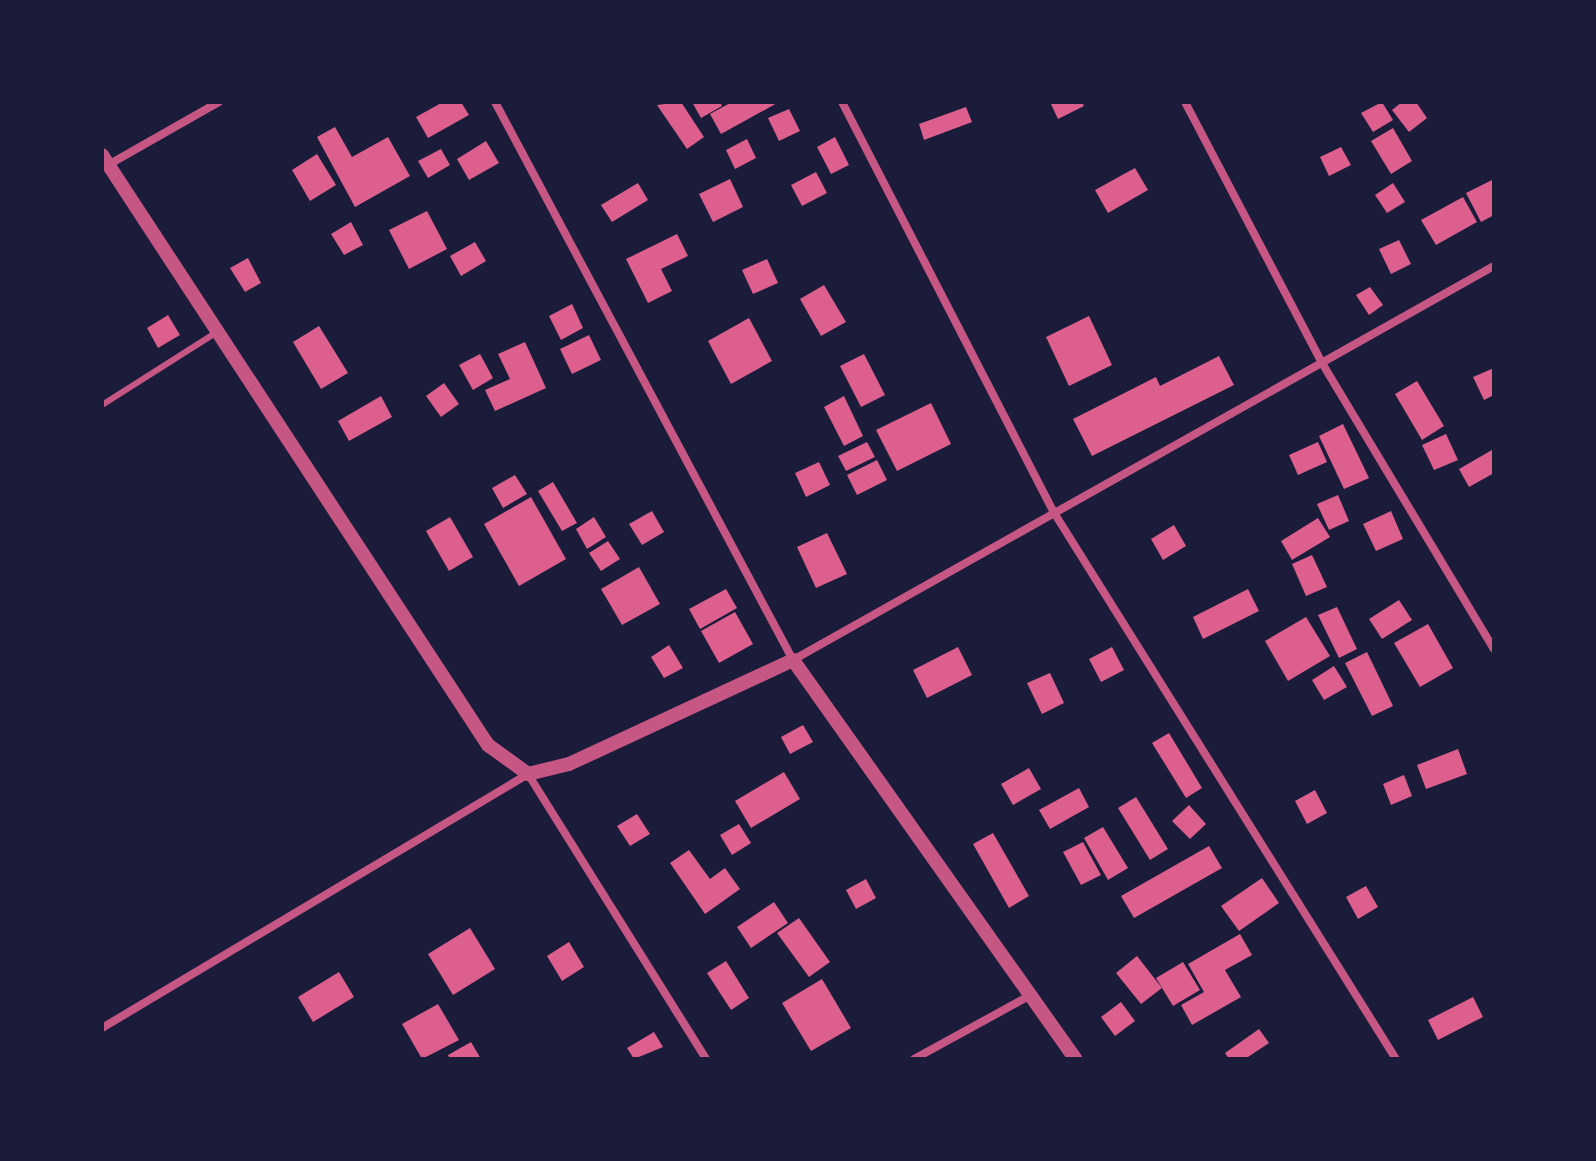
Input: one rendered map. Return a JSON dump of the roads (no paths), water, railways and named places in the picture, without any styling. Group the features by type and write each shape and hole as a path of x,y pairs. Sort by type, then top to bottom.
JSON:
{"street":[{"path":"219,102 105,160 488,745 528,774 706,1059"},
{"path":"495,102 793,660 1075,1059"},
{"path":"842,102 1053,511 1396,1059"},
{"path":"1185,102 1322,363 1494,649"},
{"path":"102,1028 528,774 569,764 793,660 1053,511 1494,266"},
{"path":"914,1059 1029,996"}],"lane":[{"path":"102,405 217,332"}]}
